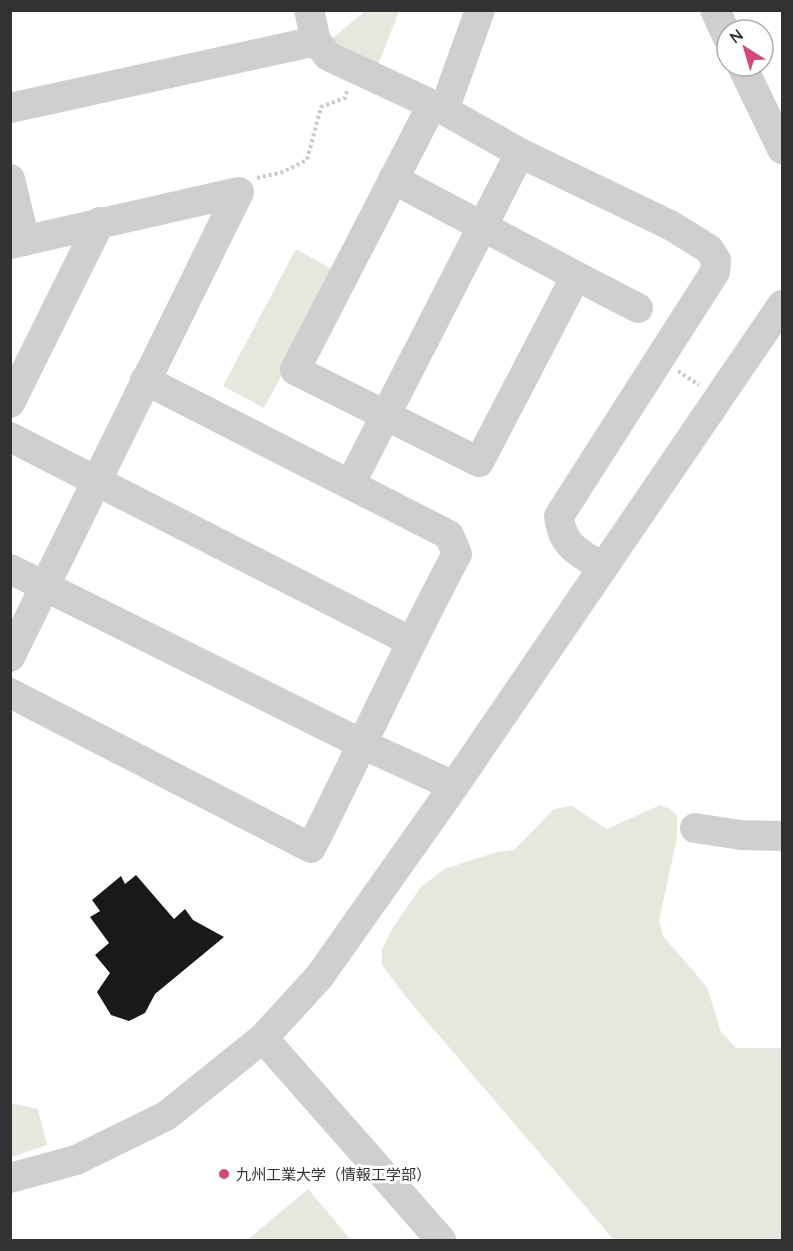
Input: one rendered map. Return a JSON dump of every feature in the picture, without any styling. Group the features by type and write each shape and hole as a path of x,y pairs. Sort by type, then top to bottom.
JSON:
{"street":[{"path":"309,10 316,41 327,56 438,108 520,153 670,225 709,249 716,260 715,272 559,516 561,532 570,546 603,568"},
{"path":"480,10 438,108 393,178 295,370 478,462 576,276"},
{"path":"10,108 316,41"},
{"path":"748,78 783,149"},
{"path":"357,471 520,153"},
{"path":"393,178 638,308"},
{"path":"10,179 18,242 238,192"},
{"path":"10,657 238,192"},
{"path":"10,403 100,222"},
{"path":"10,1178 76,1160 166,1116 263,1038 319,977 454,786 783,305"},
{"path":"10,693 311,848 364,745 410,641 457,554 449,535 145,380"},
{"path":"10,437 96,483 410,641"},
{"path":"10,569 364,745 454,786"},
{"path":"695,828 741,835 783,836"},
{"path":"263,1038 441,1240"}],"path":[{"path":"238,192 247,181 283,172 307,160 321,106 345,98 353,68"},
{"path":"660,358 718,398"}],"shaded area":[{"path":"365,11 399,11 377,67 329,41"},
{"path":"296,249 337,272 264,408 223,386"},
{"path":"660,805 670,809 677,816 677,837 659,921 663,936 707,987 721,1032 736,1048 782,1048 782,1240 614,1240 406,997 382,965 382,949 392,929 420,888 444,869 497,852 514,850 554,809 572,806 607,829"},
{"path":"11,1103 38,1109 47,1145 11,1157"},
{"path":"308,1189 351,1240 247,1240"}],"building":[{"path":"136,875 174,919 185,909 193,920 224,937 155,994 145,1013 129,1021 111,1015 97,992 110,973 95,955 109,943 90,917 100,911 92,900 121,876 125,884"}],"place":[{"name":"九州工業大学（情報工学部）","path":"224,1174"}]}
